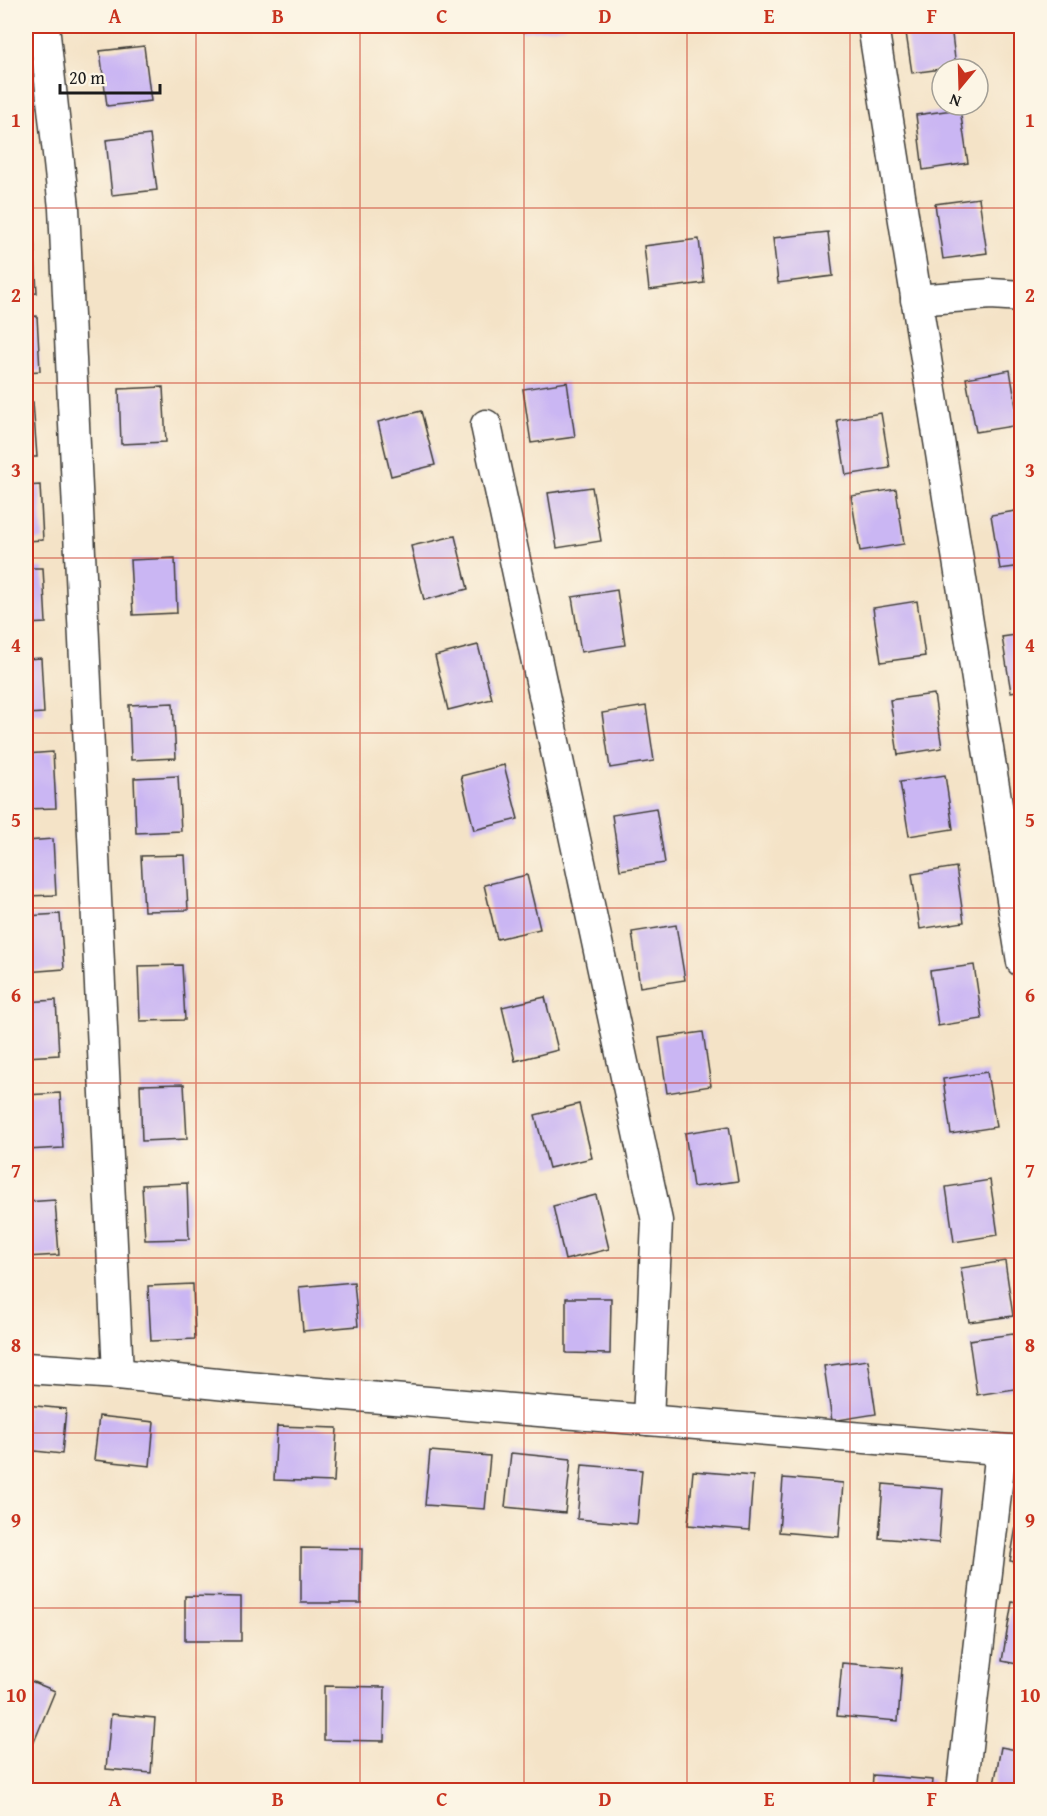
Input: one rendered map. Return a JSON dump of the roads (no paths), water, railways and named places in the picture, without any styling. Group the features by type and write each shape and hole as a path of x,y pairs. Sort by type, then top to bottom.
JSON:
{"street":[{"path":"44,26 64,208 118,1374"},
{"path":"873,26 1022,962"},
{"path":"916,300 991,294 1022,296"},
{"path":"486,425 657,1221 648,1420"},
{"path":"26,1368 1011,1450 962,1791"}]}
